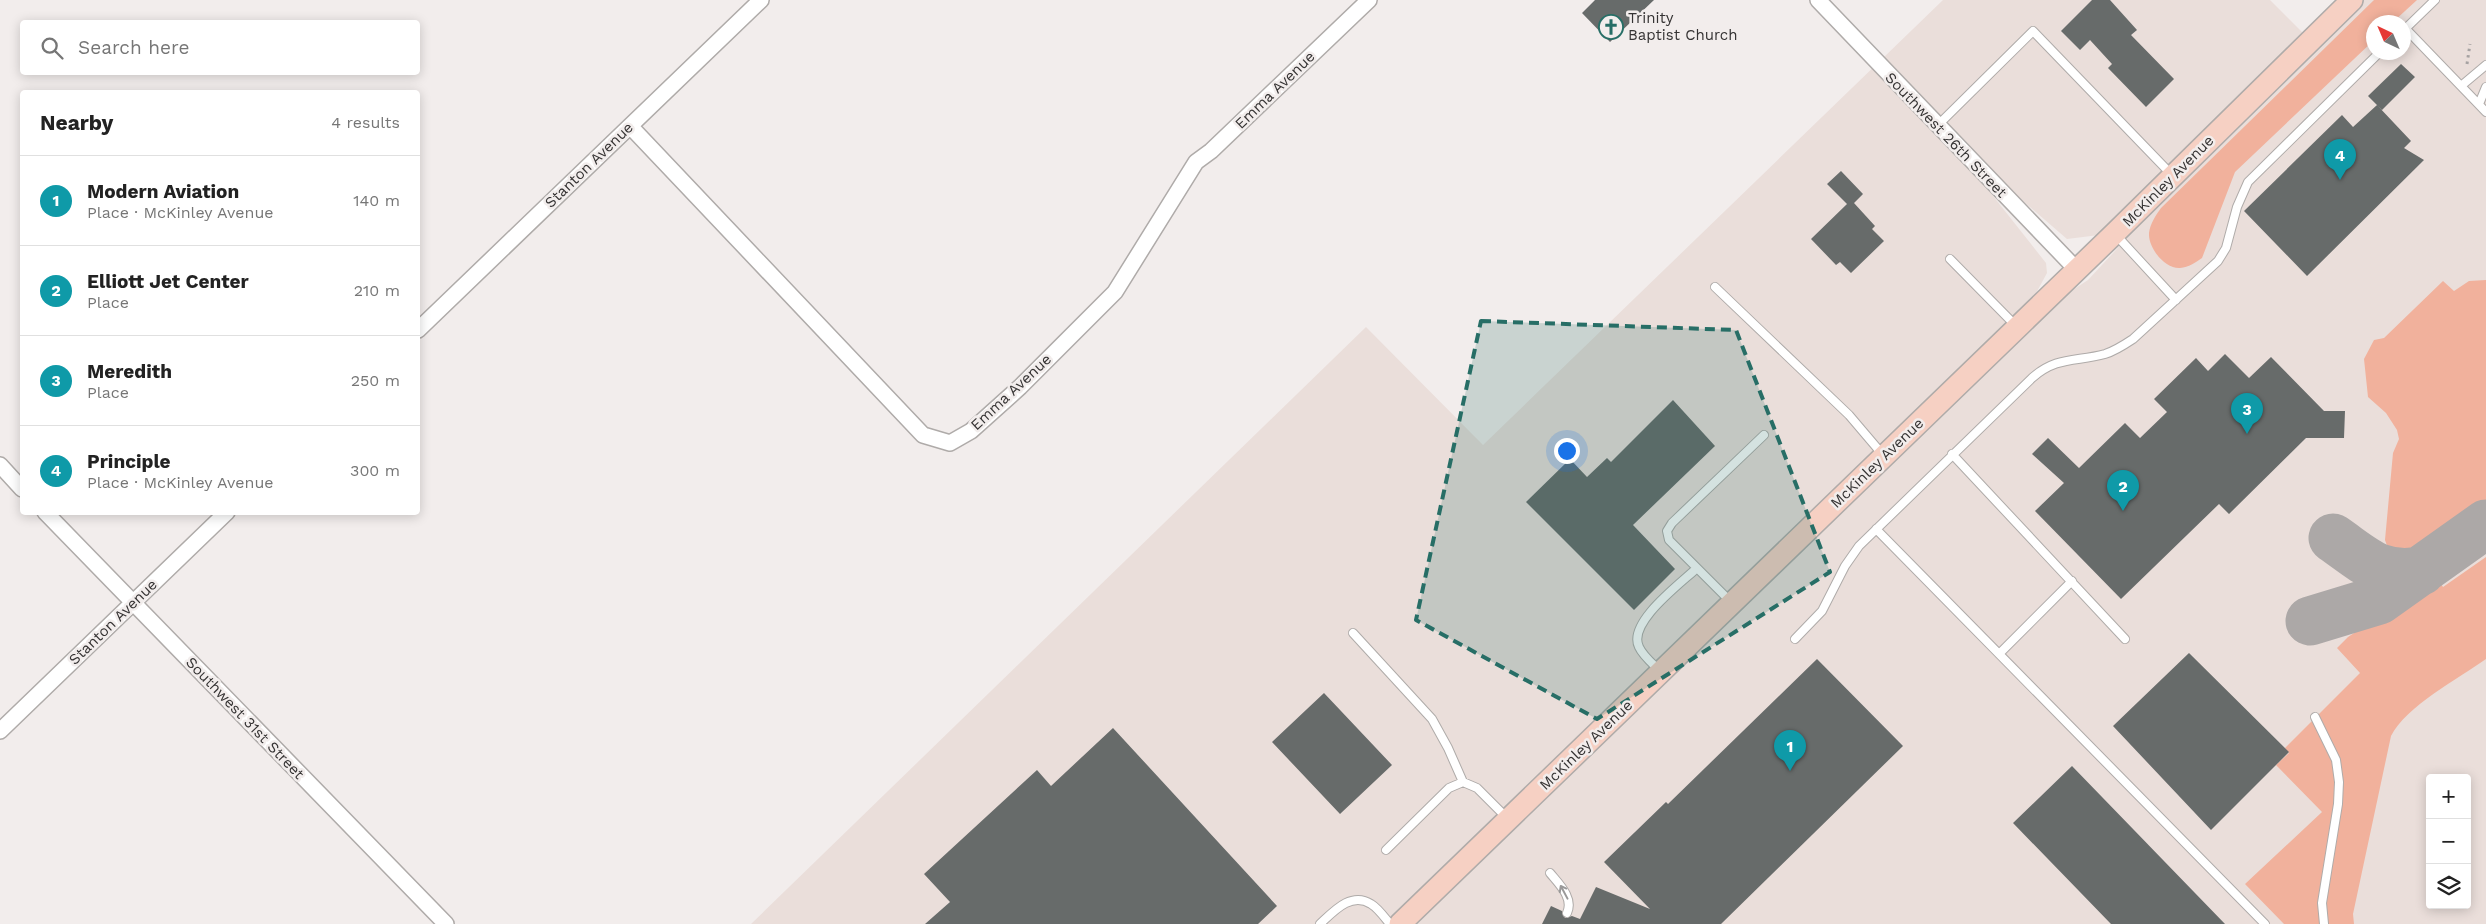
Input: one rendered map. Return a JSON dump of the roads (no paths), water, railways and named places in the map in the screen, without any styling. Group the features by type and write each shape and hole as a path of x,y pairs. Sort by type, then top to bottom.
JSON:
{"main road":[{"name":"McKinley Avenue","path":"1400,924 1661,673 2352,0"}],"street":[{"name":"Stanton Avenue","path":"420,328 762,0"},
{"name":"Emma Avenue","path":"630,126 922,435 950,443 971,431 1006,400 1114,292 1196,162 1211,151 1369,0"},
{"name":"Southwest 26th Street","path":"1818,0 2076,269"},
{"path":"0,465 20,487"},
{"name":"Southwest 31st Street","path":"49,515 446,924"},
{"name":"Stanton Avenue","path":"0,731 224,515"}],"lane":[{"path":"2411,22 2435,0"},
{"path":"1938,125 2033,31 2173,176"},
{"path":"2411,36 2486,112"},
{"path":"1794,639 1822,611 1845,566 1859,546 2042,369 2057,362 2104,354 2119,348 2133,339 2206,273 2226,248 2237,207 2248,182 2372,60"},
{"path":"2461,86 2486,65"},
{"path":"2479,104 2486,87"},
{"path":"2114,233 2176,300"},
{"path":"1950,260 2017,327"},
{"path":"1715,287 1849,415 1884,456"},
{"path":"1732,603 1669,540 1667,531 1672,523 1764,435"},
{"path":"1952,454 2125,639"},
{"path":"1876,529 2265,924"},
{"path":"1661,673 1639,648 1637,638 1639,627 1646,616 1697,568"},
{"path":"2000,654 2072,581"},
{"path":"1353,633 1432,719 1448,748 1463,782 1476,788 1509,820"},
{"path":"2315,718 2336,760 2338,782 2338,804 2322,903 2324,924"},
{"path":"1386,850 1449,788 1463,782"},
{"path":"1550,873 1564,889 1568,901 1567,913"},
{"path":"1320,924 1340,905 1356,899 1371,904 1390,924"}],"place":[{"name":"Trinity Baptist Church","path":"1611,27"},
{"name":"Principle","path":"2340,180"},
{"name":"Meredith","path":"2247,434"},
{"name":"Elliott Jet Center","path":"2123,511"},
{"name":"Modern Aviation","path":"1790,771"}]}
